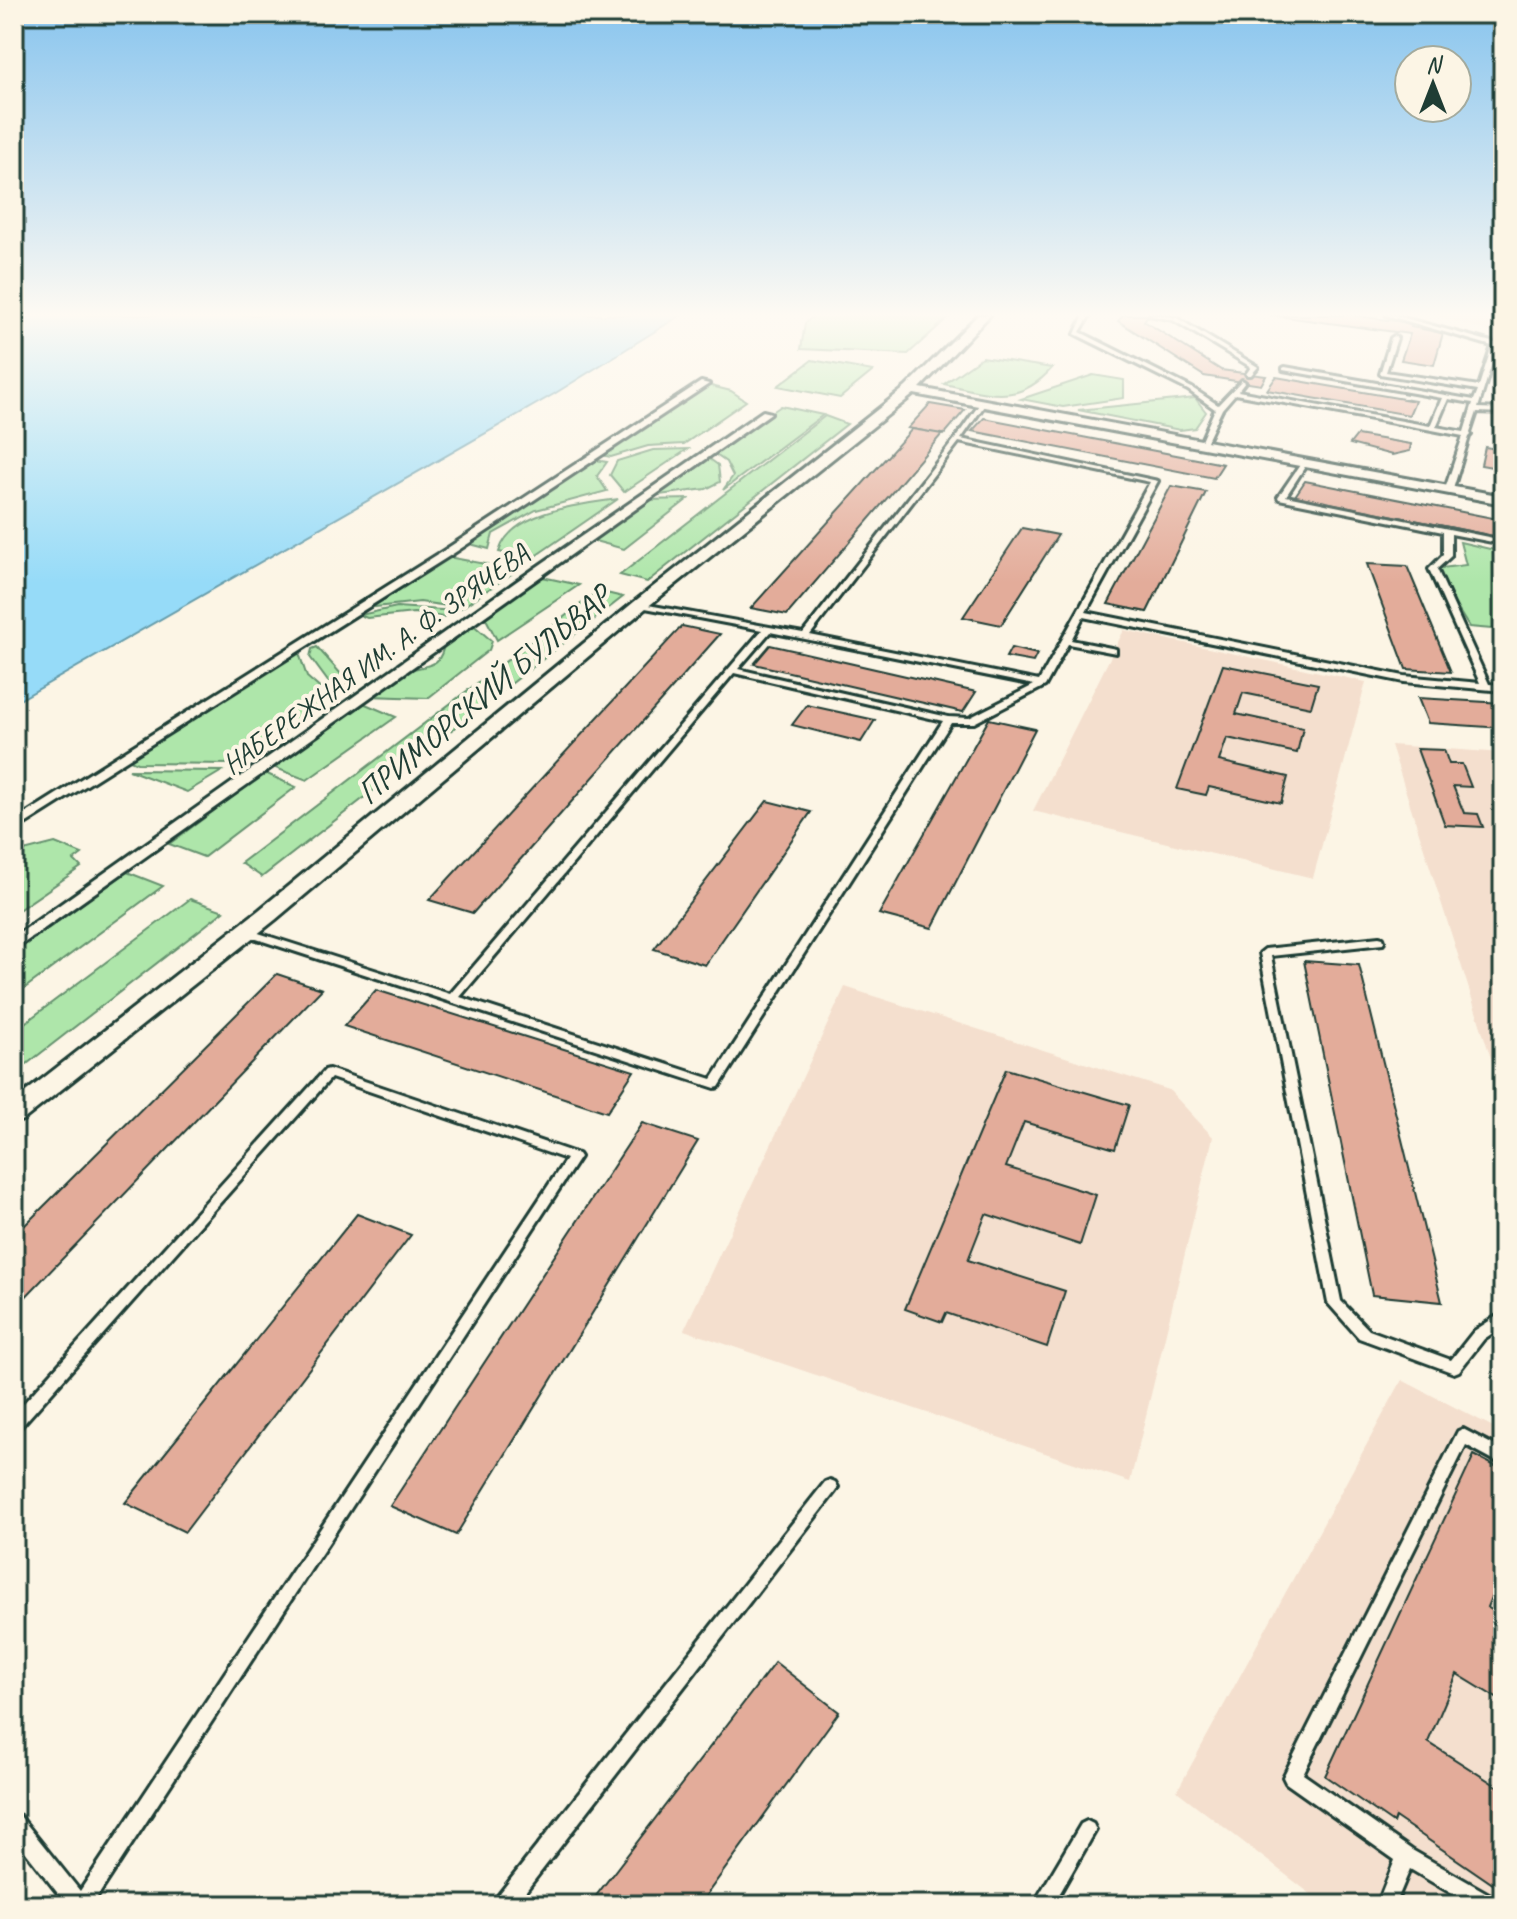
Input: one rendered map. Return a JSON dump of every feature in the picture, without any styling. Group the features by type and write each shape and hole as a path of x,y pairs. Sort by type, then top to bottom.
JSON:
{"street":[{"name":"НАБЕРЕЖНАЯ ИМ. А. Ф. ЗРЯЧЕВА","path":"14,827 447,553 673,405"},
{"name":"ПРИМОРСКИЙ БУЛЬВАР","path":"14,1114 245,932 640,605 893,405"},
{"path":"992,405 1503,500"},
{"name":"НАБЕРЕЖНАЯ ИМ. А. Ф. ЗРЯЧЕВА","path":"14,945 525,580 766,413"}],"lane":[{"path":"806,635 982,405"},
{"path":"1214,405 1219,408"},
{"path":"1203,443 1222,405"},
{"path":"1302,405 1468,435"},
{"path":"1432,428 1443,405"},
{"path":"1472,405 1503,411"},
{"path":"1449,489 1477,406"},
{"path":"732,670 948,720 971,721 1042,684 1154,481 957,440"},
{"path":"1305,462 1282,497 1503,542"},
{"path":"1447,531 1447,556 1433,569 1486,686"},
{"path":"640,605 806,635 1042,684"},
{"path":"1081,614 1404,679 1503,688"},
{"path":"452,999 768,629"},
{"path":"1065,641 1113,651"},
{"path":"245,932 715,1084 948,720"},
{"path":"1379,941 1265,953 1335,1303 1364,1334 1454,1367 1479,1335 1503,1318"},
{"path":"14,1424 329,1073 574,1157 80,1905 14,1822"},
{"path":"1489,1905 1406,1856 1292,1777 1463,1436 1503,1458"},
{"path":"503,1905 830,1487"},
{"path":"1042,1905 1087,1830"},
{"path":"1386,1905 1406,1856"}],"shaded area":[{"path":"1124,630 1366,682 1313,878 1033,811"},
{"path":"1391,745 1503,753 1503,1096"},
{"path":"845,987 1169,1090 1213,1137 1130,1482 684,1330"},
{"path":"1402,1380 1503,1432 1503,1905 1325,1905 1177,1791"}],"green space":[{"path":"677,405 741,405 684,444 648,446 611,457 601,455"},
{"path":"1131,405 1200,405 1206,412 1195,428 1180,430 1078,410"},
{"path":"781,406 823,415 723,490 733,476 726,462 713,453"},
{"path":"825,416 847,424 647,582 620,575"},
{"path":"688,449 624,492 610,475 617,461 653,450"},
{"path":"707,457 718,465 720,482 706,489 651,496"},
{"path":"595,460 607,462 597,476 607,491 536,510 493,534 489,549 459,541 570,470 578,472"},
{"path":"618,499 531,559 499,552 506,538 517,527 532,519 567,507"},
{"path":"688,499 624,549 591,540 644,500"},
{"path":"1460,542 1503,552 1503,630 1469,627 1433,569 1466,565"},
{"path":"448,557 517,570 461,608 420,602 366,608"},
{"path":"538,576 579,585 497,640 484,615"},
{"path":"598,591 623,597 262,877 241,863"},
{"path":"397,607 456,611 443,617 414,613 367,618 360,615"},
{"path":"471,623 492,641 489,650 428,698 369,696 398,675 436,662 445,640"},
{"path":"317,647 349,683 335,691 310,657 312,649"},
{"path":"298,650 307,677 331,698 233,764 137,763 128,759"},
{"path":"363,703 396,717 307,780 273,767"},
{"path":"129,770 222,771 187,792"},
{"path":"265,773 296,787 204,857 169,844"},
{"path":"55,843 82,854 74,860 81,867 14,913 14,849 20,852"},
{"path":"127,872 163,886 14,996 14,953"},
{"path":"190,899 224,911 14,1074 14,1031"}],"water":[{"path":"14,405 536,405 14,703"}],"building":[{"path":"929,405 965,410 944,435 908,428"},
{"path":"1350,405 1413,405 1409,415"},
{"path":"984,418 1223,464 1214,478 972,431"},
{"path":"912,429 942,434 787,615 751,608"},
{"path":"1357,435 1411,444 1410,451 1392,455 1350,444"},
{"path":"1485,447 1503,450 1503,469 1481,465"},
{"path":"1305,481 1503,520 1503,538 1295,496"},
{"path":"1171,486 1206,492 1147,612 1108,604"},
{"path":"1022,528 1058,535 1001,625 963,617"},
{"path":"1367,564 1407,566 1451,672 1406,669"},
{"path":"682,626 720,634 473,913 429,900"},
{"path":"770,645 976,692 963,712 754,664"},
{"path":"1011,648 1037,654 1033,662 1006,657"},
{"path":"1223,665 1318,684 1311,707 1243,693 1236,714 1303,728 1297,753 1227,738 1219,761 1288,777 1281,803 1209,787 1206,795 1177,789"},
{"path":"1418,698 1503,703 1503,728 1428,723"},
{"path":"807,705 875,720 861,742 792,725"},
{"path":"989,719 1035,729 932,928 879,914"},
{"path":"1417,749 1444,750 1449,764 1462,764 1471,787 1453,786 1464,813 1478,814 1483,827 1445,825"},
{"path":"767,801 811,812 705,965 654,949"},
{"path":"1304,961 1359,965 1442,1302 1372,1295"},
{"path":"277,974 322,989 14,1309 14,1236"},
{"path":"376,990 634,1071 607,1112 344,1026"},
{"path":"1006,1069 1129,1105 1115,1149 1024,1122 1006,1167 1096,1195 1080,1245 986,1214 968,1260 1065,1291 1047,1347 946,1313 942,1322 905,1309"},
{"path":"642,1123 698,1141 456,1535 390,1506"},
{"path":"357,1214 411,1235 185,1532 125,1503"},
{"path":"1474,1455 1503,1470 1503,1568 1487,1607 1503,1617 1503,1702 1457,1674 1428,1742 1503,1790 1503,1891 1395,1817 1393,1823 1325,1776"},
{"path":"775,1662 839,1712 699,1905 589,1905"}]}
